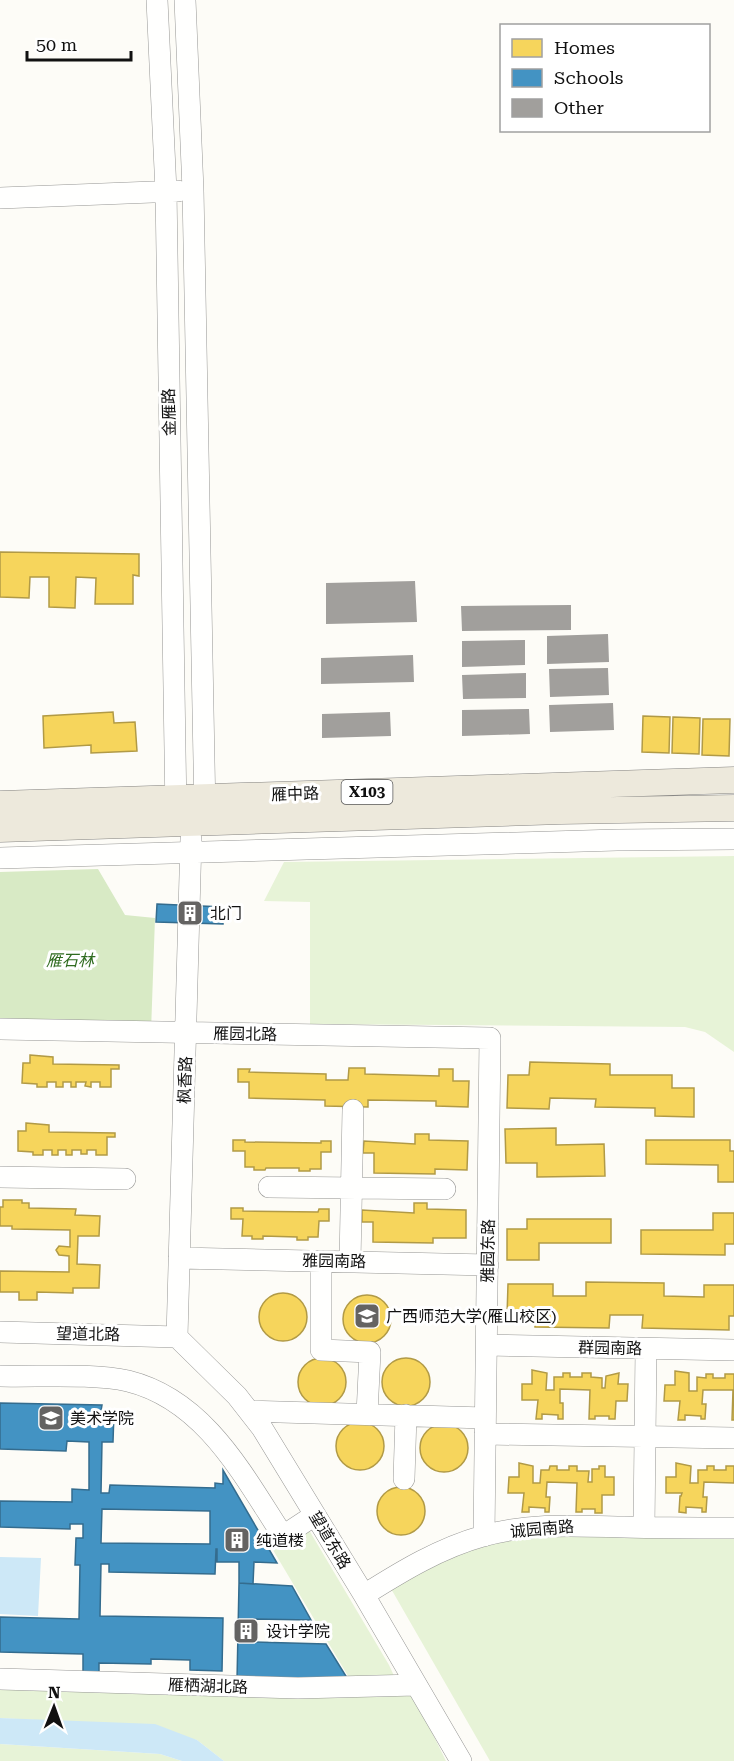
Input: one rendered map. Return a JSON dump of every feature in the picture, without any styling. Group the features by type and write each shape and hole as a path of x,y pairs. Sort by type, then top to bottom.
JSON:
{"main road":[{"name":"雁中路","path":"0,804 734,780"},
{"name":"雁中路","path":"0,830 734,808"}],"street":[{"name":"金雁路","path":"157,0 166,191 176,797 191,824"},
{"name":"金雁路","path":"185,0 193,190 204,796 191,824"},
{"path":"0,198 193,190"},
{"name":"枫香路","path":"177,1337 191,824"},
{"path":"0,858 734,839"},
{"name":"雁园北路","path":"0,1029 490,1038"},
{"name":"雅园东路","path":"484,1536 490,1038"},
{"path":"350,1262 353,1110"},
{"path":"0,1177 126,1179"},
{"path":"269,1187 445,1189"},
{"name":"雅园南路","path":"179,1258 488,1265"},
{"path":"321,1261 321,1350 370,1352 367,1414"},
{"name":"望道北路","path":"0,1332 177,1337"},
{"name":"望道东路","path":"177,1337 214,1372 249,1411 364,1594 461,1761"},
{"name":"群园南路","path":"487,1346 734,1350"},
{"path":"644,1527 646,1349"},
{"path":"0,1376 86,1377 126,1381 163,1394 193,1414 219,1442 283,1536 315,1515"},
{"path":"249,1411 406,1415 485,1426 645,1437 734,1438"},
{"path":"404,1479 406,1415"},
{"name":"诚园南路","path":"364,1594 410,1566 443,1550 484,1536 527,1528 568,1525 734,1528"},
{"name":"雁栖湖北路","path":"0,1679 298,1688 416,1685"}],"green space":[{"path":"734,856 734,1052 705,1032 685,1027 310,1024 310,902 264,901 284,862"},
{"name":"雁石林","path":"98,869 125,915 155,918 151,1032 0,1029 0,872"},
{"path":"309,1530 395,1678 351,1681 273,1550"},
{"path":"539,1536 734,1536 734,1761 490,1761 390,1587 449,1556 499,1542"},
{"path":"0,1679 405,1686 420,1708 446,1761 224,1761 197,1740 72,1722 0,1718"},
{"path":"0,1744 160,1754 182,1761 0,1761"}],"water":[{"path":"0,1557 41,1558 38,1616 0,1614"},
{"path":"0,1718 155,1724 197,1740 224,1761 182,1761 160,1754 0,1744"}],"building: Homes":[{"path":"0,552 139,554 139,576 133,575 133,604 95,604 96,578 76,577 75,608 49,607 49,577 30,577 29,598 0,597"},
{"path":"113,712 114,723 135,722 137,751 91,753 91,745 44,748 43,716"},
{"path":"643,716 670,717 669,753 642,752"},
{"path":"673,717 700,718 699,754 672,753"},
{"path":"703,719 730,719 729,756 702,755"},
{"path":"30,1055 53,1057 53,1064 119,1065 119,1069 111,1069 111,1087 100,1087 100,1082 91,1082 91,1087 85,1086 86,1082 76,1082 76,1087 71,1087 71,1082 63,1082 63,1087 56,1087 56,1082 47,1082 47,1087 37,1087 37,1084 22,1083 23,1063 30,1063"},
{"path":"530,1062 610,1064 610,1075 672,1075 672,1088 694,1088 694,1117 655,1116 655,1108 595,1107 596,1099 550,1098 549,1109 507,1108 508,1075 529,1075"},
{"path":"349,1068 365,1068 365,1074 439,1076 439,1069 453,1069 453,1081 469,1081 468,1107 436,1106 436,1101 368,1100 368,1107 325,1106 325,1100 249,1098 249,1082 238,1082 238,1069 250,1069 249,1072 326,1074 326,1080 348,1080"},
{"path":"26,1123 49,1125 49,1132 115,1133 115,1137 107,1137 107,1155 96,1155 96,1150 87,1150 87,1154 81,1154 81,1150 72,1150 72,1155 66,1155 66,1150 58,1150 58,1155 52,1155 52,1150 43,1150 43,1155 33,1155 33,1152 18,1151 18,1131 26,1131"},
{"path":"556,1128 556,1145 604,1144 605,1176 537,1177 537,1163 506,1163 505,1129"},
{"path":"415,1134 429,1134 429,1140 468,1141 467,1170 435,1169 435,1174 374,1173 374,1153 363,1153 364,1141 415,1144"},
{"path":"233,1140 321,1143 321,1141 331,1141 331,1152 321,1152 321,1169 310,1169 310,1171 299,1171 299,1168 254,1170 254,1167 245,1167 245,1151 233,1151"},
{"path":"646,1140 730,1140 730,1151 734,1151 734,1182 718,1182 718,1165 646,1164"},
{"path":"3,1200 22,1200 22,1203 29,1203 29,1208 76,1209 75,1215 100,1216 99,1236 78,1236 77,1264 100,1265 99,1288 73,1288 73,1293 37,1292 37,1300 19,1300 19,1292 0,1292 0,1271 69,1272 69,1256 59,1255 56,1250 59,1246 70,1247 70,1230 12,1229 12,1226 0,1226 0,1207 3,1207"},
{"path":"414,1203 427,1203 427,1209 466,1210 466,1238 433,1238 433,1243 373,1242 373,1222 362,1222 362,1210 414,1213"},
{"path":"231,1208 243,1208 243,1211 318,1212 319,1209 329,1209 329,1221 319,1221 318,1237 308,1237 308,1240 297,1240 297,1237 263,1236 263,1239 252,1239 252,1236 242,1236 243,1219 231,1219"},
{"path":"713,1213 734,1213 734,1244 725,1244 725,1255 641,1254 641,1230 713,1230"},
{"path":"527,1219 611,1219 611,1243 539,1243 539,1260 507,1260 507,1229 527,1229"},
{"path":"586,1282 664,1283 664,1296 704,1297 704,1285 734,1285 734,1316 729,1316 729,1330 642,1328 643,1315 610,1315 609,1328 535,1327 535,1316 507,1316 508,1284 553,1284 553,1296 586,1296"},
{"path":"278,1293 288,1293 303,1303 307,1317 306,1326 297,1337 288,1341 278,1341 263,1331 259,1322 259,1312 269,1297"},
{"path":"362,1295 372,1295 387,1305 391,1319 390,1328 381,1339 372,1343 362,1343 347,1333 343,1324 343,1314 353,1299"},
{"path":"322,1358 339,1365 346,1382 339,1399 322,1406 305,1399 298,1382 305,1365"},
{"path":"401,1358 411,1358 426,1368 430,1382 426,1396 420,1402 411,1406 401,1406 386,1396 382,1387 382,1377 392,1362"},
{"path":"532,1370 547,1373 546,1390 554,1390 554,1377 563,1377 563,1373 570,1373 570,1377 582,1377 582,1373 591,1373 591,1377 602,1378 602,1388 605,1388 606,1376 619,1373 618,1384 628,1384 627,1401 616,1401 615,1419 609,1419 609,1416 595,1416 595,1419 589,1419 590,1390 560,1389 563,1419 558,1419 558,1415 542,1414 542,1419 536,1419 538,1400 522,1400 522,1384 532,1384"},
{"path":"675,1371 689,1373 689,1391 697,1391 697,1377 706,1378 706,1374 713,1374 713,1378 725,1378 725,1374 734,1374 734,1420 732,1420 733,1390 703,1390 702,1404 706,1404 705,1419 701,1419 701,1416 685,1415 685,1420 678,1420 680,1401 664,1401 665,1385 675,1385"},
{"path":"355,1422 365,1422 377,1429 384,1441 384,1451 377,1463 365,1470 355,1470 340,1459 336,1451 336,1441 347,1426"},
{"path":"444,1424 461,1431 468,1448 461,1465 444,1472 427,1465 420,1448 427,1431"},
{"path":"519,1463 533,1466 533,1483 540,1483 541,1470 549,1470 550,1466 557,1466 557,1470 569,1470 569,1466 577,1466 577,1471 589,1471 588,1482 592,1482 592,1469 605,1466 605,1477 614,1477 614,1495 602,1495 602,1513 595,1513 595,1509 582,1509 582,1512 576,1512 577,1483 547,1482 546,1497 550,1497 549,1512 545,1512 545,1508 529,1507 529,1512 522,1512 524,1493 508,1493 509,1477 519,1477"},
{"path":"676,1463 691,1466 690,1483 698,1483 698,1470 707,1470 707,1466 714,1466 714,1470 726,1470 726,1466 734,1466 734,1483 704,1482 703,1497 707,1497 706,1512 702,1512 702,1508 686,1507 686,1513 679,1512 682,1493 666,1493 666,1477 676,1477"},
{"path":"396,1487 406,1487 421,1497 425,1511 421,1525 415,1531 406,1535 396,1535 381,1525 377,1516 377,1506 387,1491"}],"building: Schools":[{"name":"北门","path":"157,904 223,907 223,924 156,922"},
{"name":"纯道楼","path":"0,1403 102,1405 101,1411 114,1412 113,1442 102,1442 101,1493 109,1493 110,1485 215,1488 215,1483 223,1484 223,1470 277,1563 254,1562 253,1584 239,1583 239,1562 217,1562 217,1549 215,1574 109,1572 109,1564 101,1564 100,1616 223,1618 222,1671 190,1670 190,1660 151,1659 151,1664 99,1663 99,1674 83,1673 83,1654 0,1652 0,1617 79,1619 80,1565 75,1565 76,1538 83,1538 83,1524 70,1524 70,1529 0,1527 0,1501 72,1502 72,1489 89,1490 89,1442 67,1441 66,1451 0,1449","holes":["102,1509 210,1511 210,1544 101,1543"]},
{"name":"设计学院","path":"239,1583 292,1586 311,1620 254,1619 253,1642 326,1644 349,1681 237,1680"}],"building: Other":[{"path":"415,581 417,622 326,624 326,583"},
{"path":"571,605 571,630 462,631 461,606"},
{"path":"608,634 609,662 547,664 547,636"},
{"path":"525,640 525,665 462,667 462,641"},
{"path":"413,655 414,682 321,684 321,658"},
{"path":"608,668 609,695 550,697 549,669"},
{"path":"526,673 526,698 463,699 462,675"},
{"path":"613,703 614,730 550,732 549,705"},
{"path":"529,709 530,734 462,736 462,710"},
{"path":"390,712 391,736 322,738 322,714"}],"place":[{"name":"北门","path":"190,913"},
{"name":"广西师范大学(雁山校区)","path":"367,1316"},
{"name":"美术学院","path":"51,1418"},
{"name":"纯道楼","path":"237,1540"},
{"name":"设计学院","path":"246,1631"}]}
